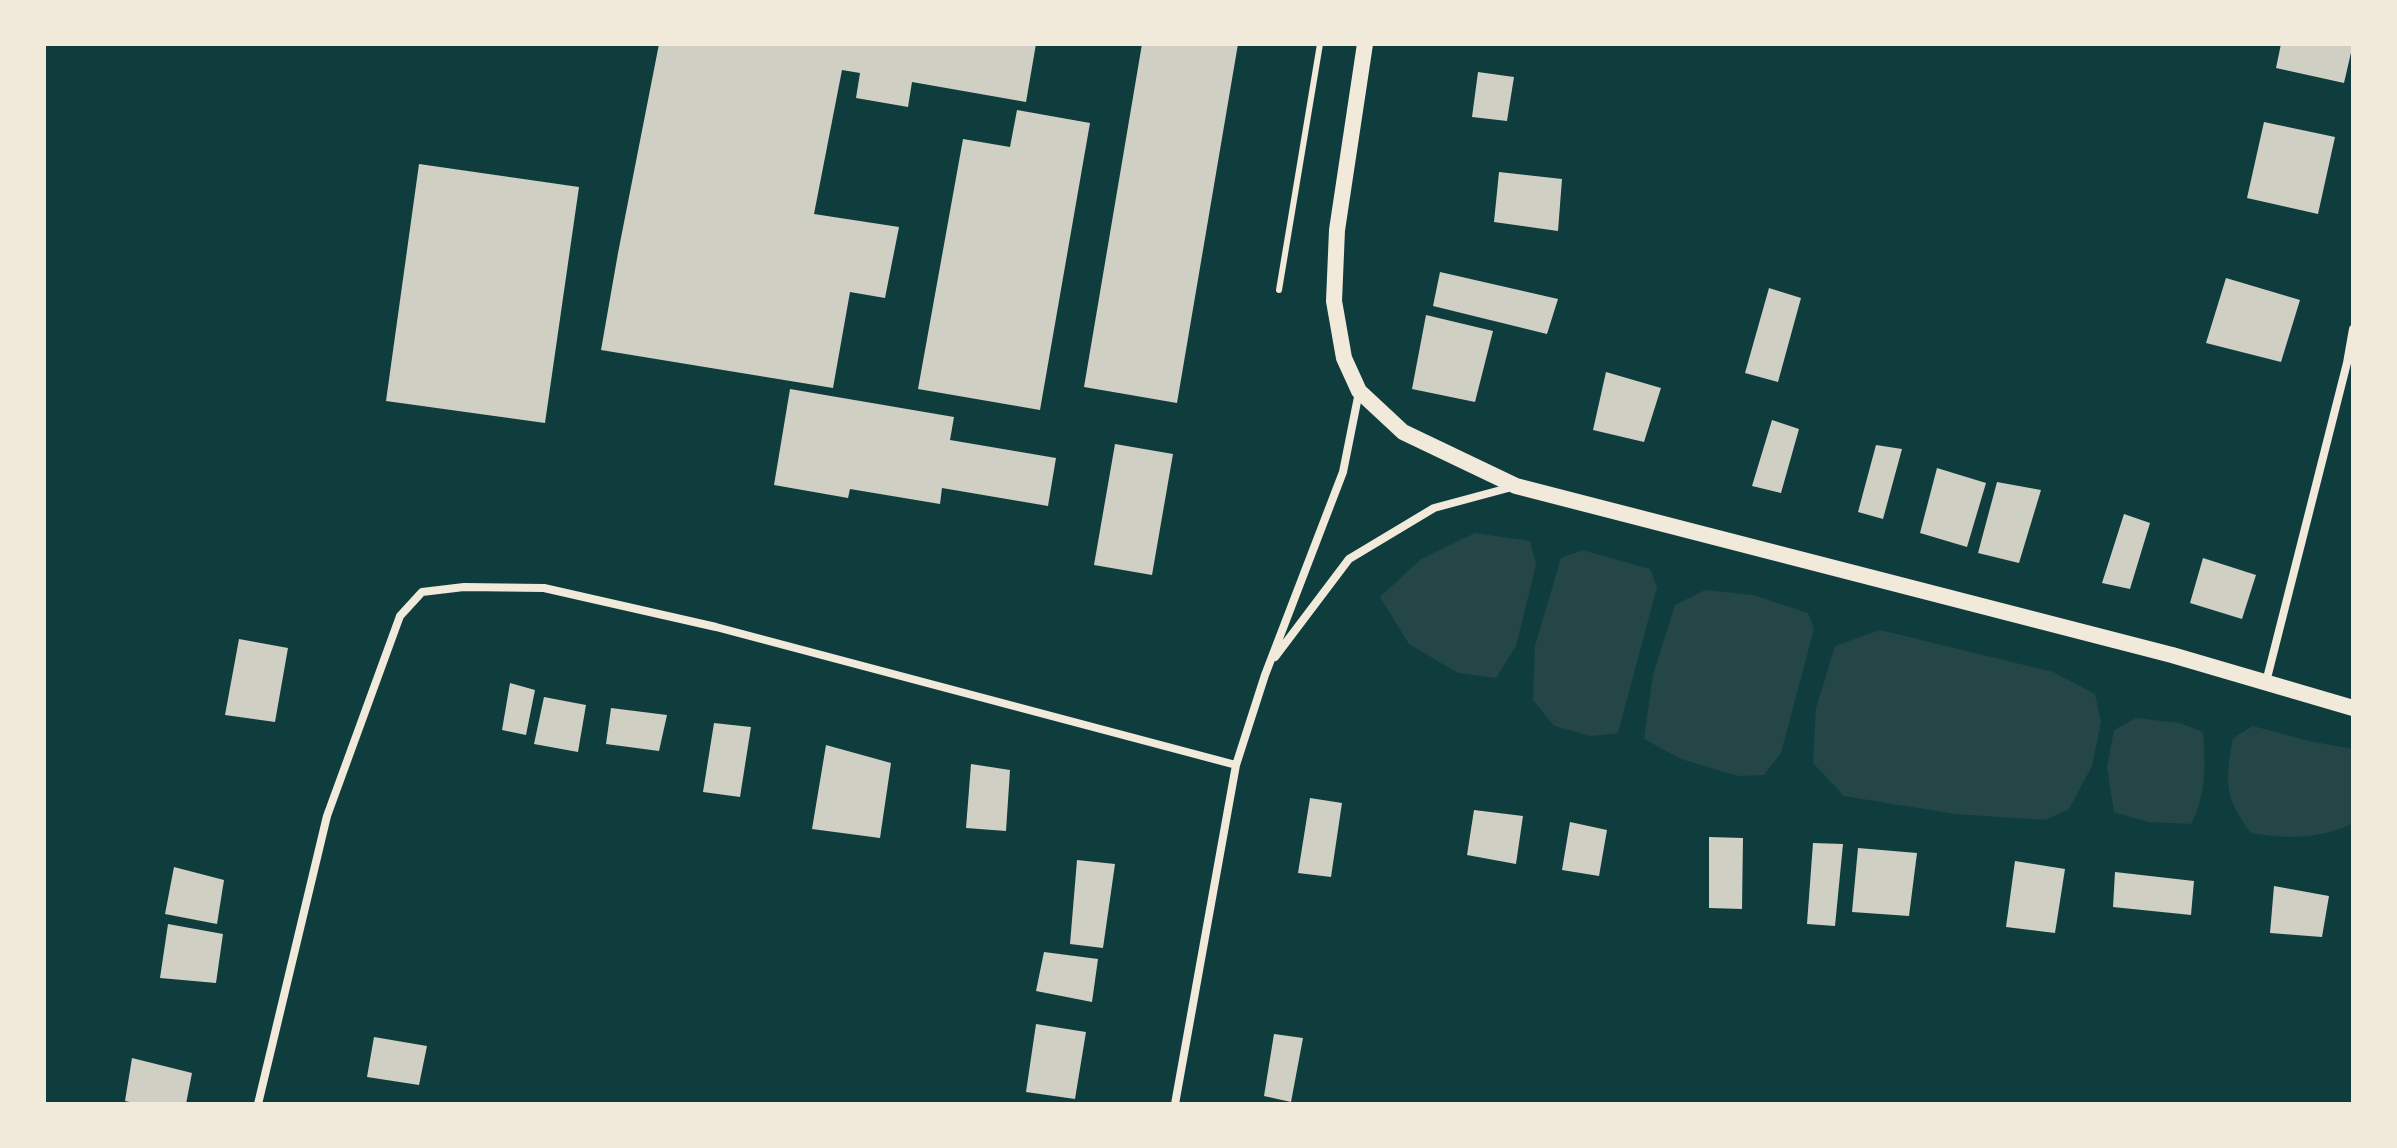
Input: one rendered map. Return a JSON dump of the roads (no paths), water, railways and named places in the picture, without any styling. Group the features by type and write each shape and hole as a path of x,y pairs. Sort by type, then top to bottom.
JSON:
{"main road":[{"path":"1365,44 1337,230 1334,301 1344,358 1359,391 1403,432 1516,486 2157,651 2353,708"}],"street":[{"path":"2266,683 2353,329"},
{"path":"1175,1104 1236,765 1265,675 1343,472 1359,391"},
{"path":"1265,675 1277,652 1349,559 1434,508 1516,486"},
{"path":"258,1104 327,816 400,616 422,592 464,587 544,588 716,627 1236,765"}],"lane":[{"path":"1279,290 1320,44"}]}
